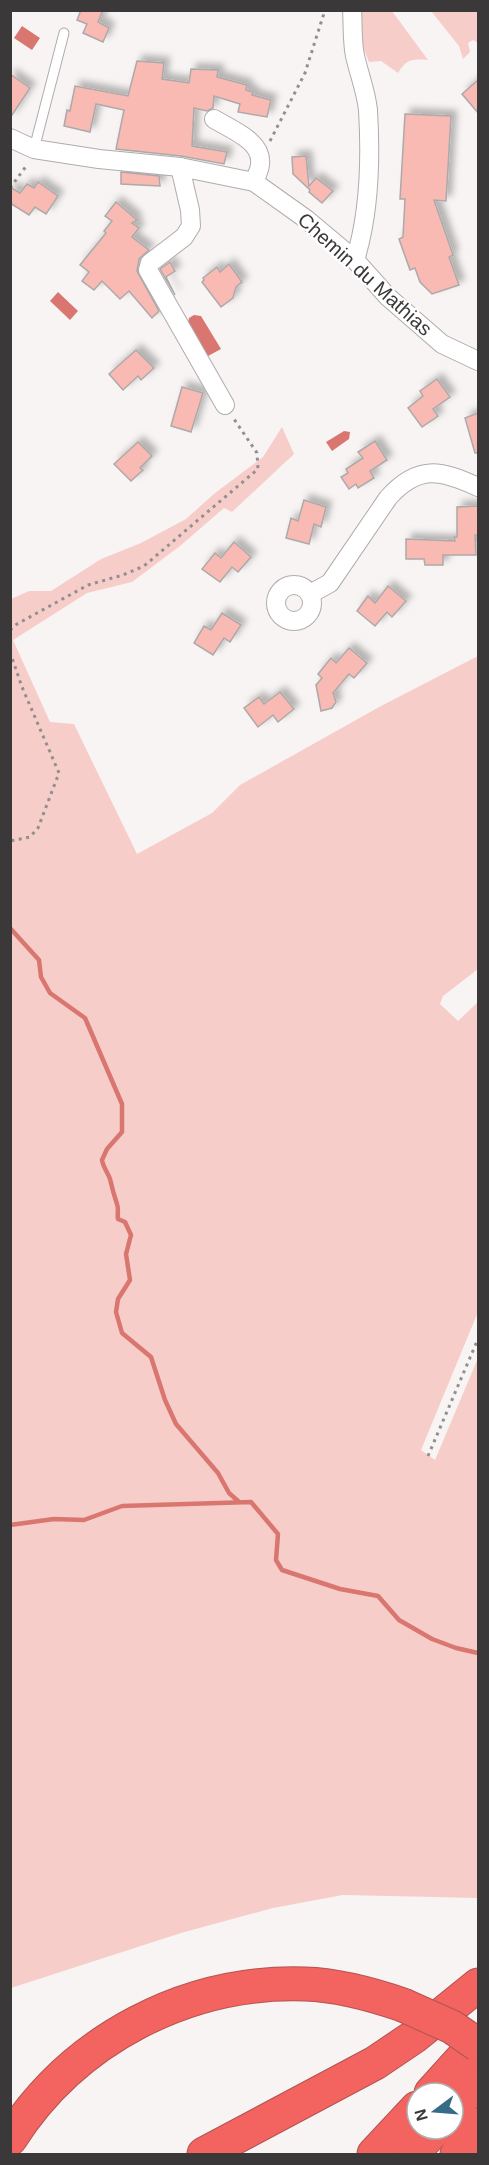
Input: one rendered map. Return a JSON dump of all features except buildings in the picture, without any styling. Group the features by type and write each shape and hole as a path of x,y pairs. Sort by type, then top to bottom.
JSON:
{"highway":[{"path":"10,2139 43,2095 78,2061 100,2044 136,2022 181,2003 227,1990 249,1987 306,1984 350,1989 403,2005 452,2027 478,2043 442,2081"},
{"path":"204,2154 375,2063 415,2036 478,1985"},
{"path":"465,2096 478,2081"},
{"path":"374,2154 405,2121"},
{"path":"457,2154 478,2125"},
{"path":"412,2154 424,2141"}],"street":[{"path":"352,10 355,55 368,109 370,171 363,232 355,260"},
{"path":"214,119 254,144 260,155 260,165 254,182"},
{"name":"Chemin du Mathias","path":"10,138 34,149 99,159 180,166 254,182 306,219 355,260 388,297 442,344 478,361"},
{"path":"180,166 190,210 191,226 184,237 150,263 148,270 225,405"},
{"path":"310,594 330,583 388,498 403,483 437,473 451,474 478,487"}],"lane":[{"path":"34,149 63,33"}],"path":[{"path":"260,155 275,133 305,74 326,10"},
{"path":"10,188 34,149"},
{"path":"10,630 88,585 144,566 258,469 257,453 225,405"},
{"path":"10,652 22,687 59,773 38,828 30,837 10,841"},
{"path":"428,1456 478,1338"}],"shaded area":[{"path":"359,11 392,11 428,60 410,61 398,73 381,61 369,62 360,40"},
{"path":"431,11 478,11 478,43 473,40 468,43 470,52 463,59 459,46"},
{"path":"22,26 40,38 32,50 14,38"},
{"path":"58,292 78,311 70,320 50,301"},
{"path":"194,315 201,316 221,349 208,356 188,323 189,318"},
{"path":"282,427 294,454 232,512 224,508 180,546 132,582 87,593 13,640 50,722 74,724 137,854 212,813 240,785 381,706 478,656 478,969 443,996 440,1004 458,1021 478,1002 478,1312 421,1450 435,1460 478,1358 478,1898 343,1895 273,1908 181,1933 11,1988 11,599 29,591 51,591 101,559 141,543 186,519 215,493 263,457"},
{"path":"344,431 350,432 349,439 332,451 326,442"}],"waterway":[{"path":"10,928 39,960 41,977 50,993 85,1018 122,1104 122,1132 107,1149 102,1160 118,1206 118,1219 125,1222 131,1235 126,1254 130,1280 118,1299 116,1312 122,1333 151,1357 165,1400 176,1424 218,1473 229,1493 238,1501"},
{"path":"10,1525 54,1519 84,1520 122,1506 251,1502 278,1534 276,1560 282,1570 340,1589 378,1596 399,1620 432,1639 478,1653"}]}
